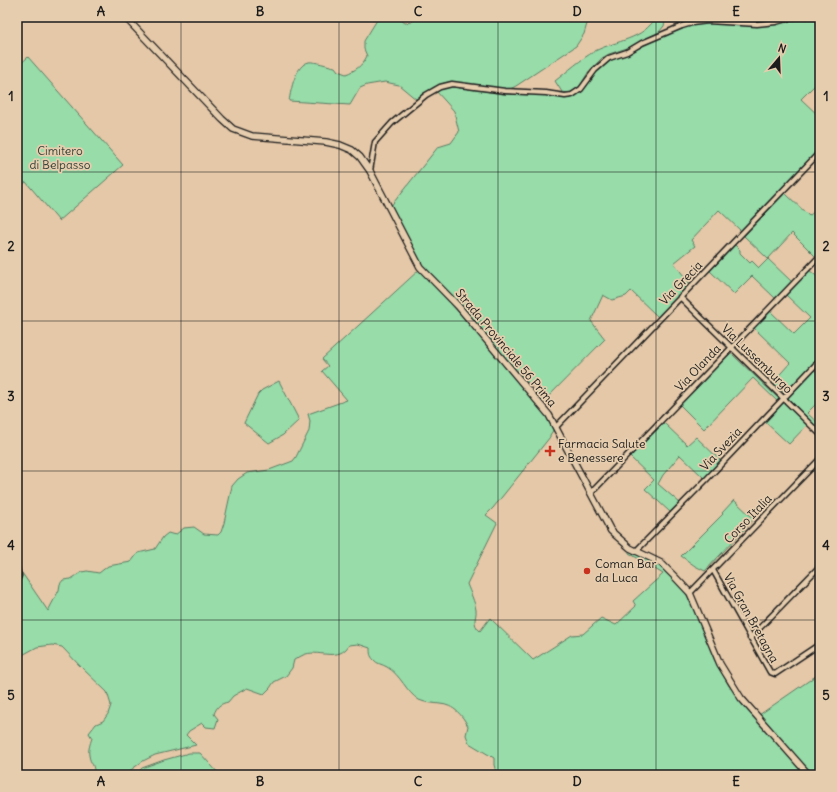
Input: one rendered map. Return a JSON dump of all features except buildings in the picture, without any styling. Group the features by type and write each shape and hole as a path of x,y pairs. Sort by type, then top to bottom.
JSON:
{"street":[{"name":"Strada Provinciale 56 Prima","path":"125,17 234,129 252,136 335,143 352,150 360,157 370,171 416,262 458,306 550,415 611,531 625,544 661,563 690,593 715,654 741,698 809,775"},
{"path":"370,171 375,142 392,123 426,95 440,87 452,84 505,92 565,96 572,95 581,89 595,70 609,58 627,52 648,40 682,26 708,21 757,24 776,22 793,17"},
{"name":"Via Grecia","path":"556,427 820,152"},
{"name":"Via Olanda","path":"590,493 820,256"},
{"name":"Via Lussemburgo","path":"680,297 820,434"},
{"name":"Via Svezia","path":"636,551 820,360"},
{"name":"Corso Italia","path":"690,593 820,459"},
{"path":"750,638 820,566"},
{"path":"17,570 19,576 17,580"},
{"name":"Via Gran Bretagna","path":"712,570 770,672 775,674 820,644"}],"green space":[{"path":"393,17 398,18 405,23 412,22 415,17 589,17 584,34 576,46 510,89 450,83 434,87 417,100 399,85 385,82 367,85 360,88 350,105 289,101 294,78 304,64 311,62 335,67 338,71 346,74 353,71 361,65 367,56 364,49 364,41 377,20"},
{"path":"656,17 666,17 664,26 659,32 630,47 602,58 589,71 578,89 569,93 562,92 555,81 575,65 603,47 637,35 651,25"},
{"path":"806,19 820,19 820,80 801,99 820,117 820,149 741,231 719,210 691,240 695,246 674,263 690,284 658,317 631,291 626,296 612,300 603,295 591,321 605,339 543,402 535,392 536,388 530,385 422,265 390,207 438,147 451,143 459,132 454,111 436,91 442,88 450,87 505,94 544,95 571,98 581,92 599,69 609,60 630,53 648,43 687,26 708,23 759,25"},
{"name":"Cimitero di Belpasso","path":"28,57 123,165 59,221 26,182 17,189 17,67"},
{"path":"785,193 809,216 817,209 820,212 820,253 816,257 792,233 768,259 744,236"},
{"path":"735,245 740,250 740,253 750,263 752,261 759,268 768,259 792,282 776,299 752,276 734,294 710,271"},
{"path":"420,269 545,413 554,429 550,437 486,515 497,523 467,584 474,600 476,613 475,623 477,628 480,631 490,618 533,660 572,635 583,634 601,618 616,625 636,606 633,601 663,574 629,553 629,551 657,564 683,589 693,605 714,659 729,686 806,775 497,775 494,765 494,758 469,743 466,735 468,726 457,711 449,706 419,700 414,697 392,670 373,659 370,653 370,648 358,644 349,645 345,650 335,654 311,653 303,655 294,660 292,668 286,676 274,682 264,694 247,688 233,696 228,702 216,709 214,714 218,719 215,728 206,727 202,723 189,731 186,735 196,745 155,755 143,761 124,775 93,775 94,769 89,753 92,738 89,733 96,724 103,721 108,714 111,705 107,692 62,647 52,645 37,647 17,658 17,582 21,579 22,573 48,611 63,580 71,579 82,572 87,571 99,573 108,566 131,562 138,553 155,549 163,537 168,533 175,535 184,528 194,527 204,534 218,535 221,532 224,523 232,486 238,479 247,473 269,470 293,461 309,431 310,421 308,414 347,400 322,371 328,366 322,359"},
{"path":"809,270 820,279 820,358 785,394 773,382 790,363 754,328 770,311 794,334 810,318 786,295"},
{"path":"730,354 732,354 779,399 777,401 753,378 704,429 680,405"},
{"path":"815,370 820,376 820,400 807,413 820,425 820,431 788,398"},
{"path":"279,381 299,420 283,435 269,443 244,423 258,394 262,390"},
{"path":"781,403 786,404 807,425 789,444 764,421"},
{"path":"664,423 687,445 696,437 721,461 704,478 680,455 663,475 658,484 680,503 670,512 645,489 654,480 630,457"},
{"path":"734,500 754,519 705,571 681,556 723,514 722,513"},
{"path":"820,673 820,775 812,775 759,715"},
{"path":"189,753 200,753 220,775 135,775 142,768"}],"place":[{"name":"Farmacia Salute e Benessere","path":"550,451"},
{"name":"Coman Bar da Luca","path":"587,571"}]}
